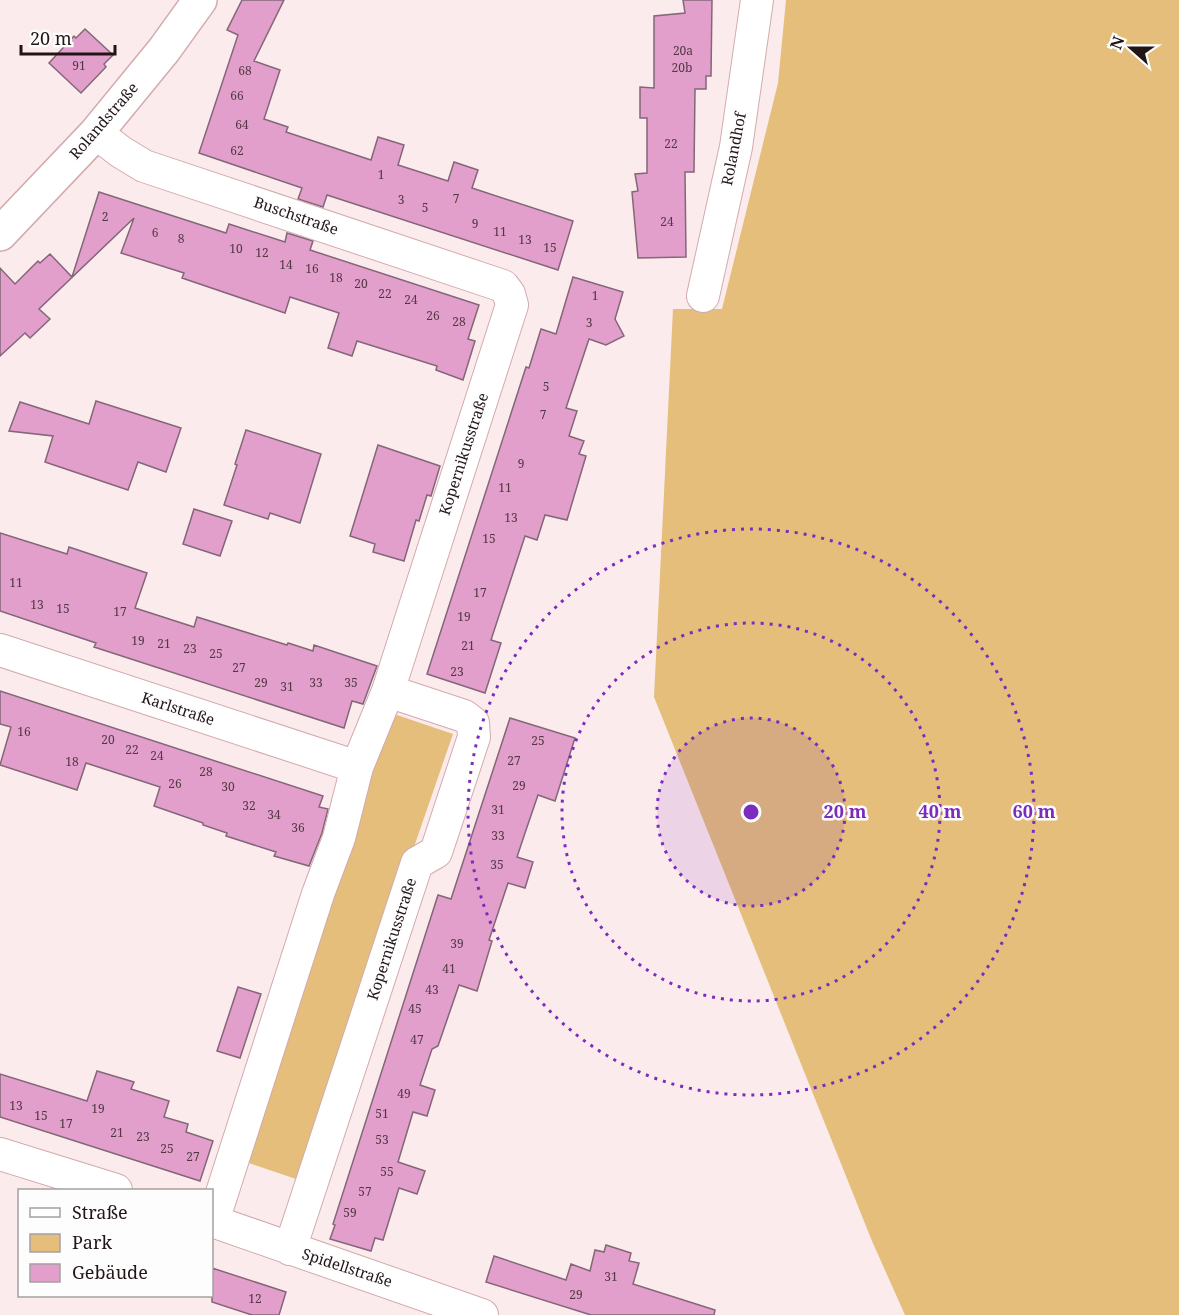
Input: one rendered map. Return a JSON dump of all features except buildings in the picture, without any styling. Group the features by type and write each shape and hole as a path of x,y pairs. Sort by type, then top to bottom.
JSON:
{"main road":[{"name":"Rolandstraße","path":"0,234 96,133 164,50 200,0"}],"street":[{"name":"Rolandhof","path":"703,296 736,147 757,0"},
{"name":"Buschstraße","path":"96,133 144,166 503,286"},
{"name":"Kopernikusstraße","path":"213,1218 311,915 339,838 357,767 388,691 512,305 509,294 503,286"},
{"name":"Karlstraße","path":"0,650 357,767"},
{"name":"Kopernikusstraße","path":"290,1249 417,863 436,852 474,736 473,723 464,716 388,691"},
{"path":"0,1154 110,1189"},
{"name":"Spidellstraße","path":"213,1221 482,1315"}],"green space":[{"path":"786,0 1179,0 1179,1315 905,1315 872,1241 654,697 673,309 722,309 778,83"},
{"path":"385,711 453,734 299,1180 243,1161"}]}
